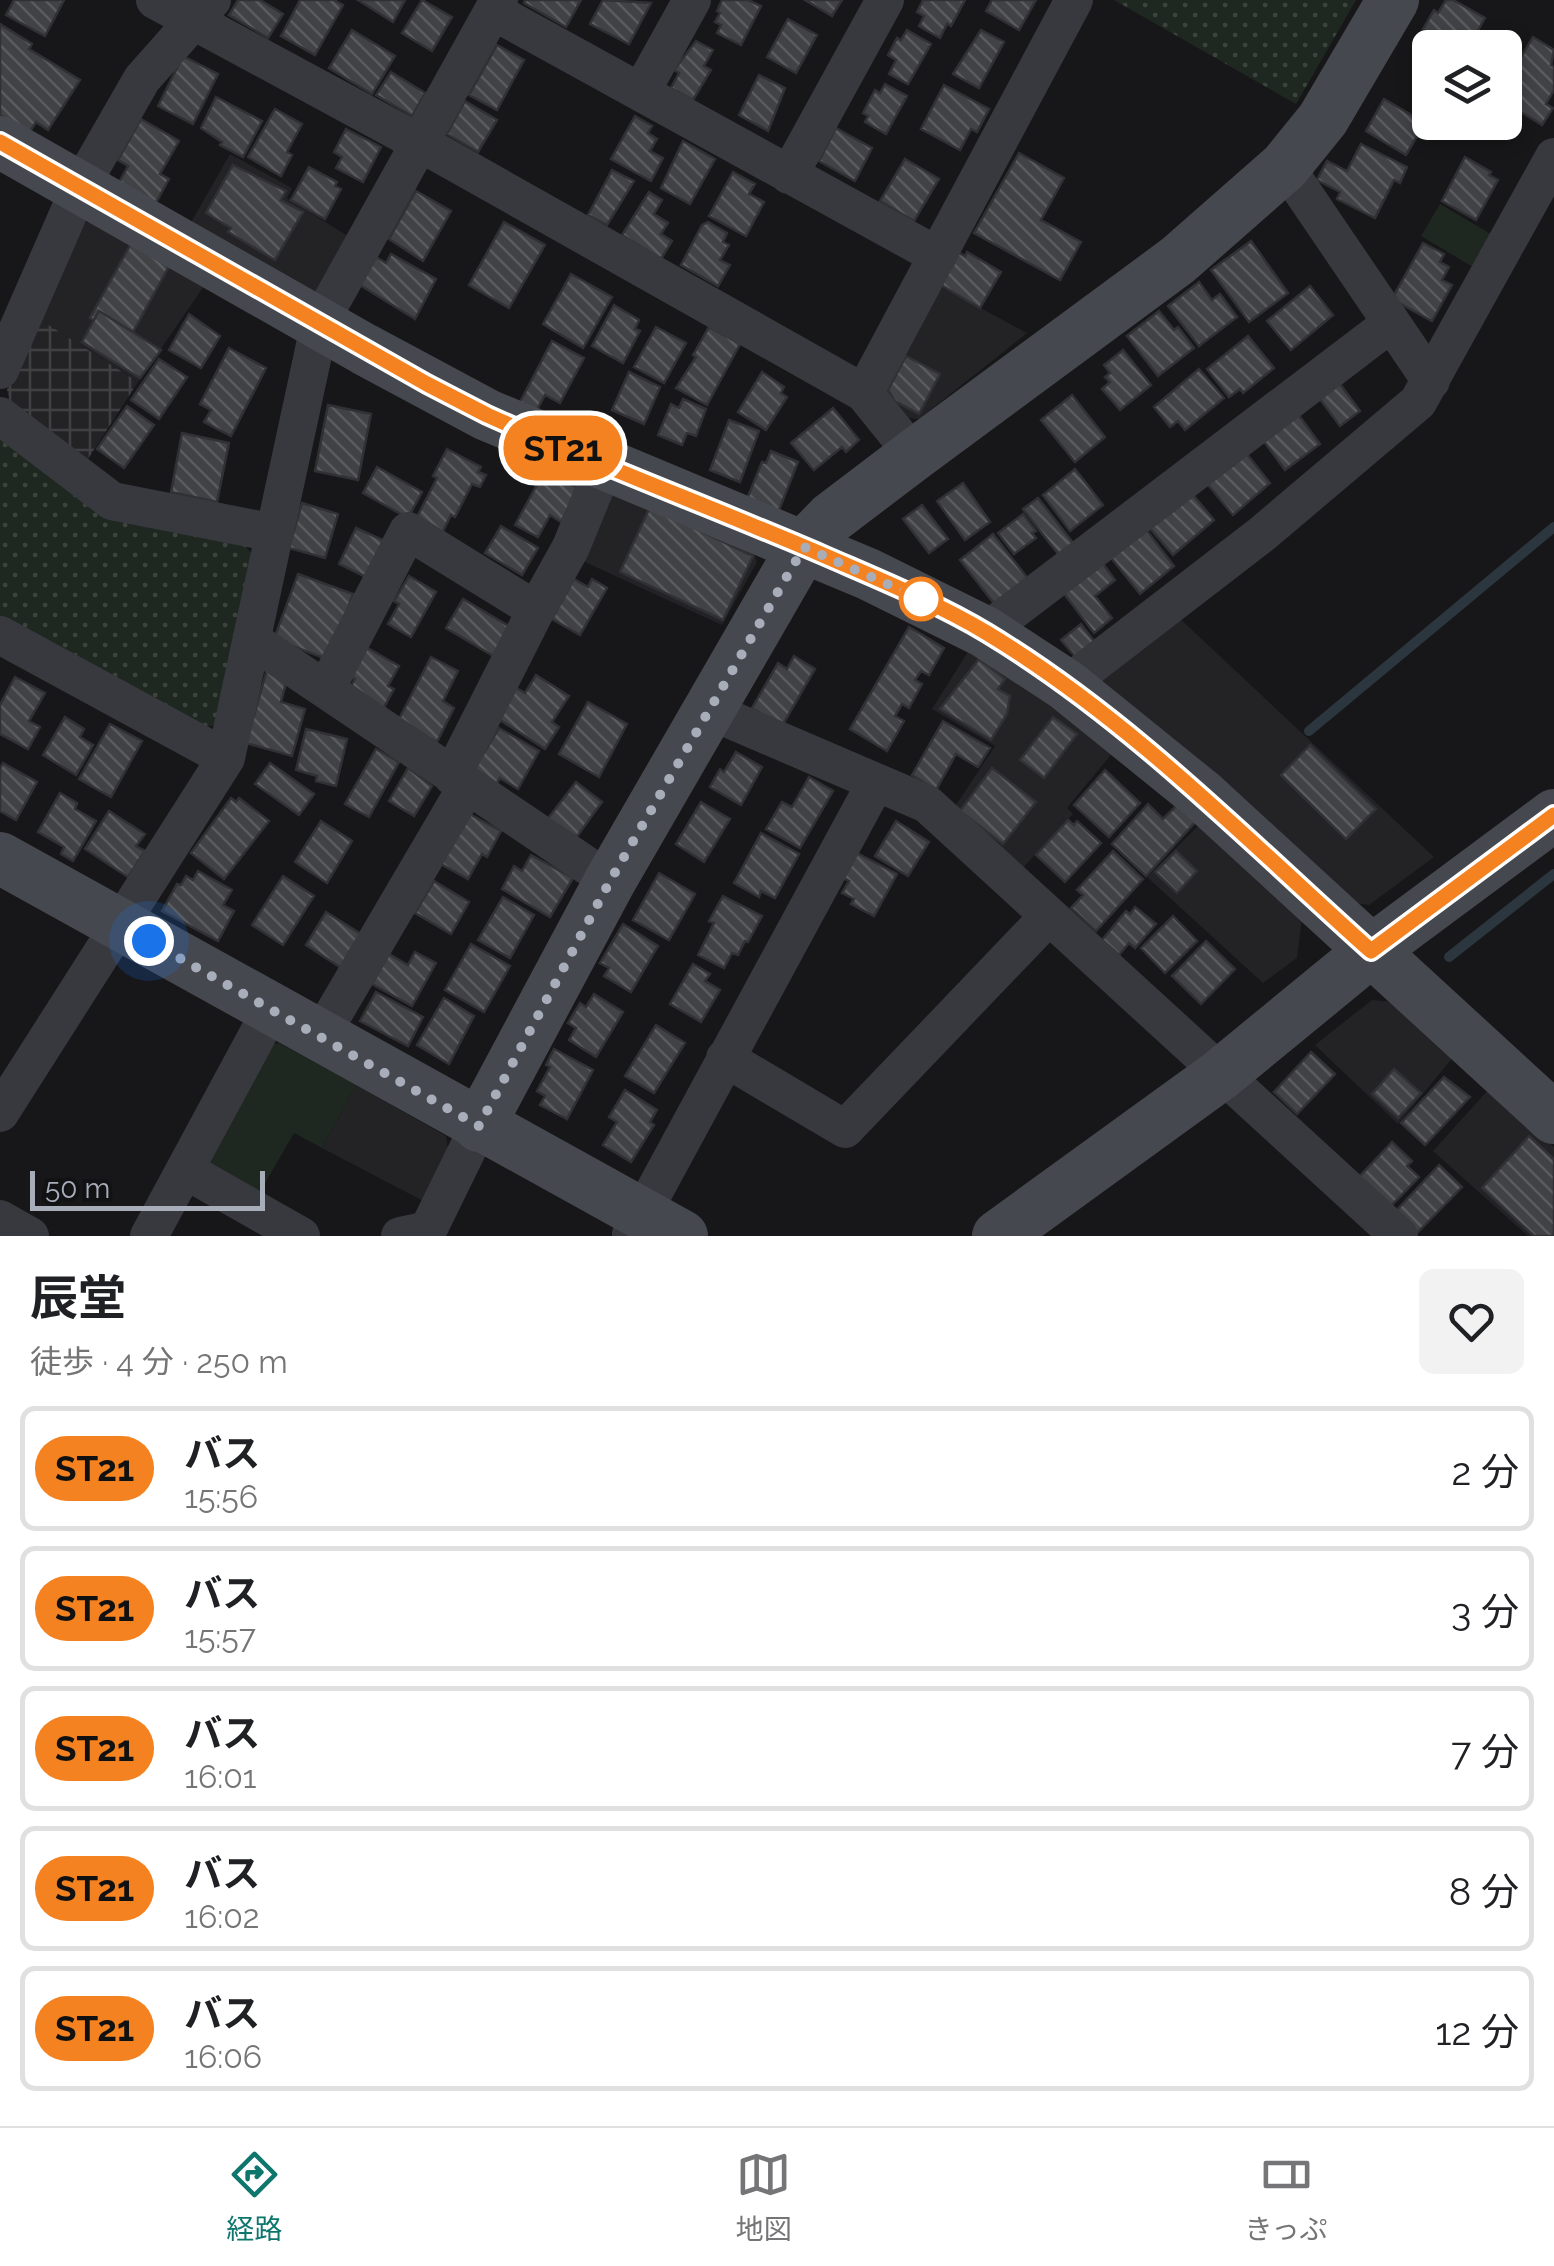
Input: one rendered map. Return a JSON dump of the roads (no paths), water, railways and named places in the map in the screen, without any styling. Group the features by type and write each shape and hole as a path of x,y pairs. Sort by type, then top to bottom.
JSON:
{"street":[{"path":"156,0 202,11 421,144 864,393 914,454"},
{"path":"640,92 692,0"},
{"path":"790,175 885,0"},
{"path":"864,393 1074,0"},
{"path":"400,1236 428,1230 610,881 804,547 831,518 914,454 1178,260 1285,166 1323,119 1393,0"},
{"path":"3,1102 226,758 320,322 496,5 640,92 938,256"},
{"path":"0,370 80,186 142,79 202,11"},
{"path":"0,142 487,415 804,547 984,632 1066,684 1202,794 1554,1118"},
{"path":"1066,684 1262,534 1418,402 1554,157"},
{"path":"1285,166 1430,382"},
{"path":"984,632 1390,324"},
{"path":"0,416 112,500 275,533"},
{"path":"322,1036 460,781 536,610 571,547 605,464"},
{"path":"328,687 408,531 536,610"},
{"path":"0,635 226,758"},
{"path":"252,640 328,687 610,881"},
{"path":"708,710 927,804 1220,1075 1378,1230"},
{"path":"0,858 322,1036 651,1229 725,1058 875,784"},
{"path":"998,1236 1220,1075 1371,951 1554,814"},
{"path":"725,1058 846,1130 1048,916"},
{"path":"149,1236 272,1008"},
{"path":"184,1170 300,1236"},
{"path":"0,1219 30,1236"}],"waterway":[{"path":"1309,731 1554,527"},
{"path":"1449,957 1554,874"}]}
